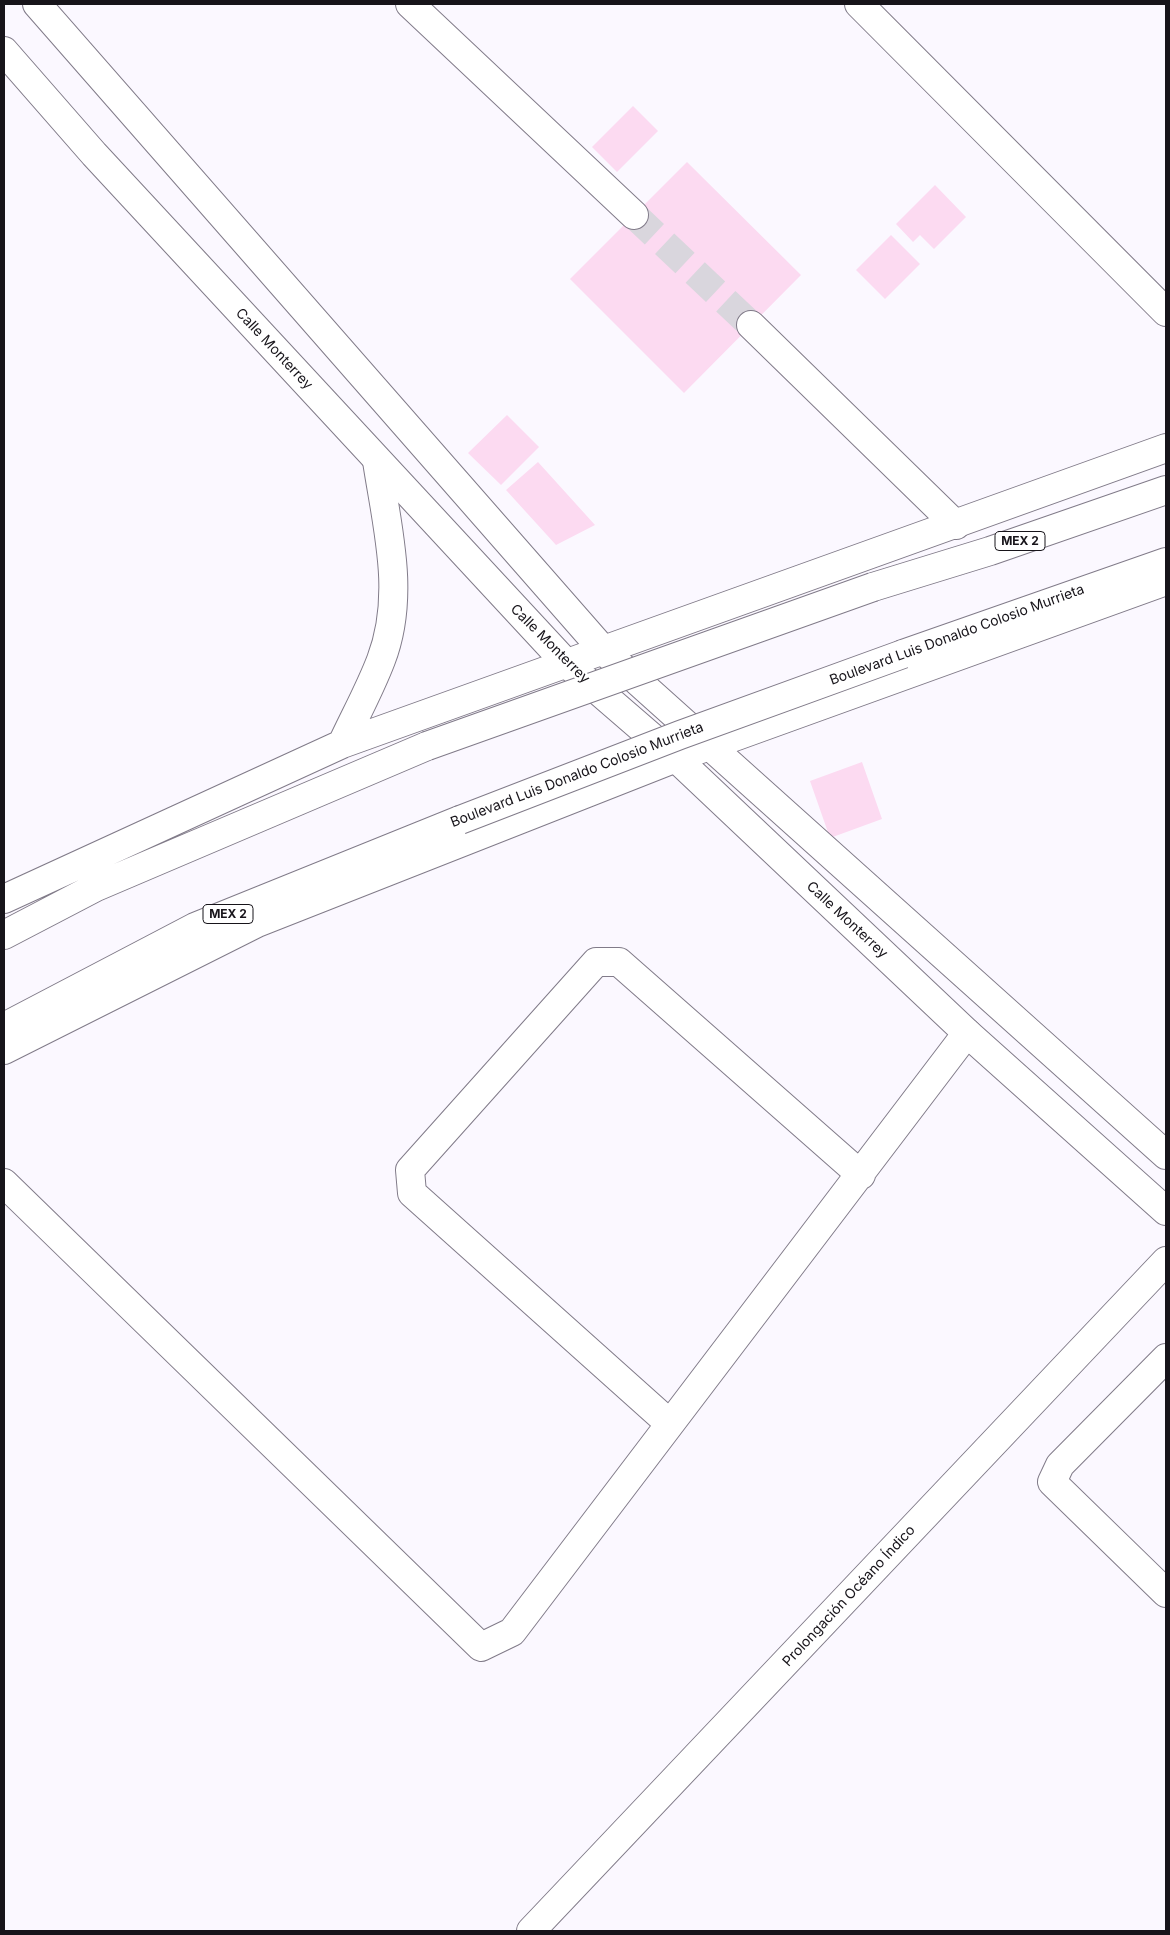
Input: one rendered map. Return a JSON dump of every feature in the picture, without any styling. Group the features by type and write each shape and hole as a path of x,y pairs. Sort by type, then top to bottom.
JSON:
{"main road":[{"path":"37,4 604,650 1166,1155"},
{"path":"410,4 634,215"},
{"path":"859,4 1166,312"},
{"name":"Calle Monterrey","path":"4,51 94,154 566,664 676,758 967,1033 1166,1211"},
{"path":"751,325 956,525"},
{"path":"4,899 342,744 1166,448"},
{"path":"342,744 381,660 392,617 394,575 377,461"},
{"name":"MEX 2","path":"4,935 96,887 426,746 873,588 990,551 1166,490"},
{"name":"Boulevard Luis Donaldo Colosio Murrieta","path":"4,1027 195,927 460,820 680,735 903,654 1166,562"},
{"path":"4,1050 257,922 676,758 1166,581"},
{"path":"670,1424 412,1193 410,1170 596,962 619,962 861,1175"},
{"path":"4,1183 481,1647 512,1632 967,1033"},
{"name":"Prolongación Océano Índico","path":"531,1931 1166,1262"},
{"path":"1166,1358 1060,1465 1052,1482 1166,1592"}],"building":[{"path":"633,106 658,131 617,172 592,147"},
{"path":"687,162 801,275 684,393 570,279"},
{"path":"935,185 966,217 934,249 920,235 913,242 896,224"},
{"path":"891,235 920,264 885,299 856,270"},
{"path":"507,415 539,447 501,485 468,453"},
{"path":"538,462 595,525 556,545 506,490"},
{"path":"862,762 882,819 830,838 810,781"}],"tunnel":[{"path":"634,215 751,325"}]}
